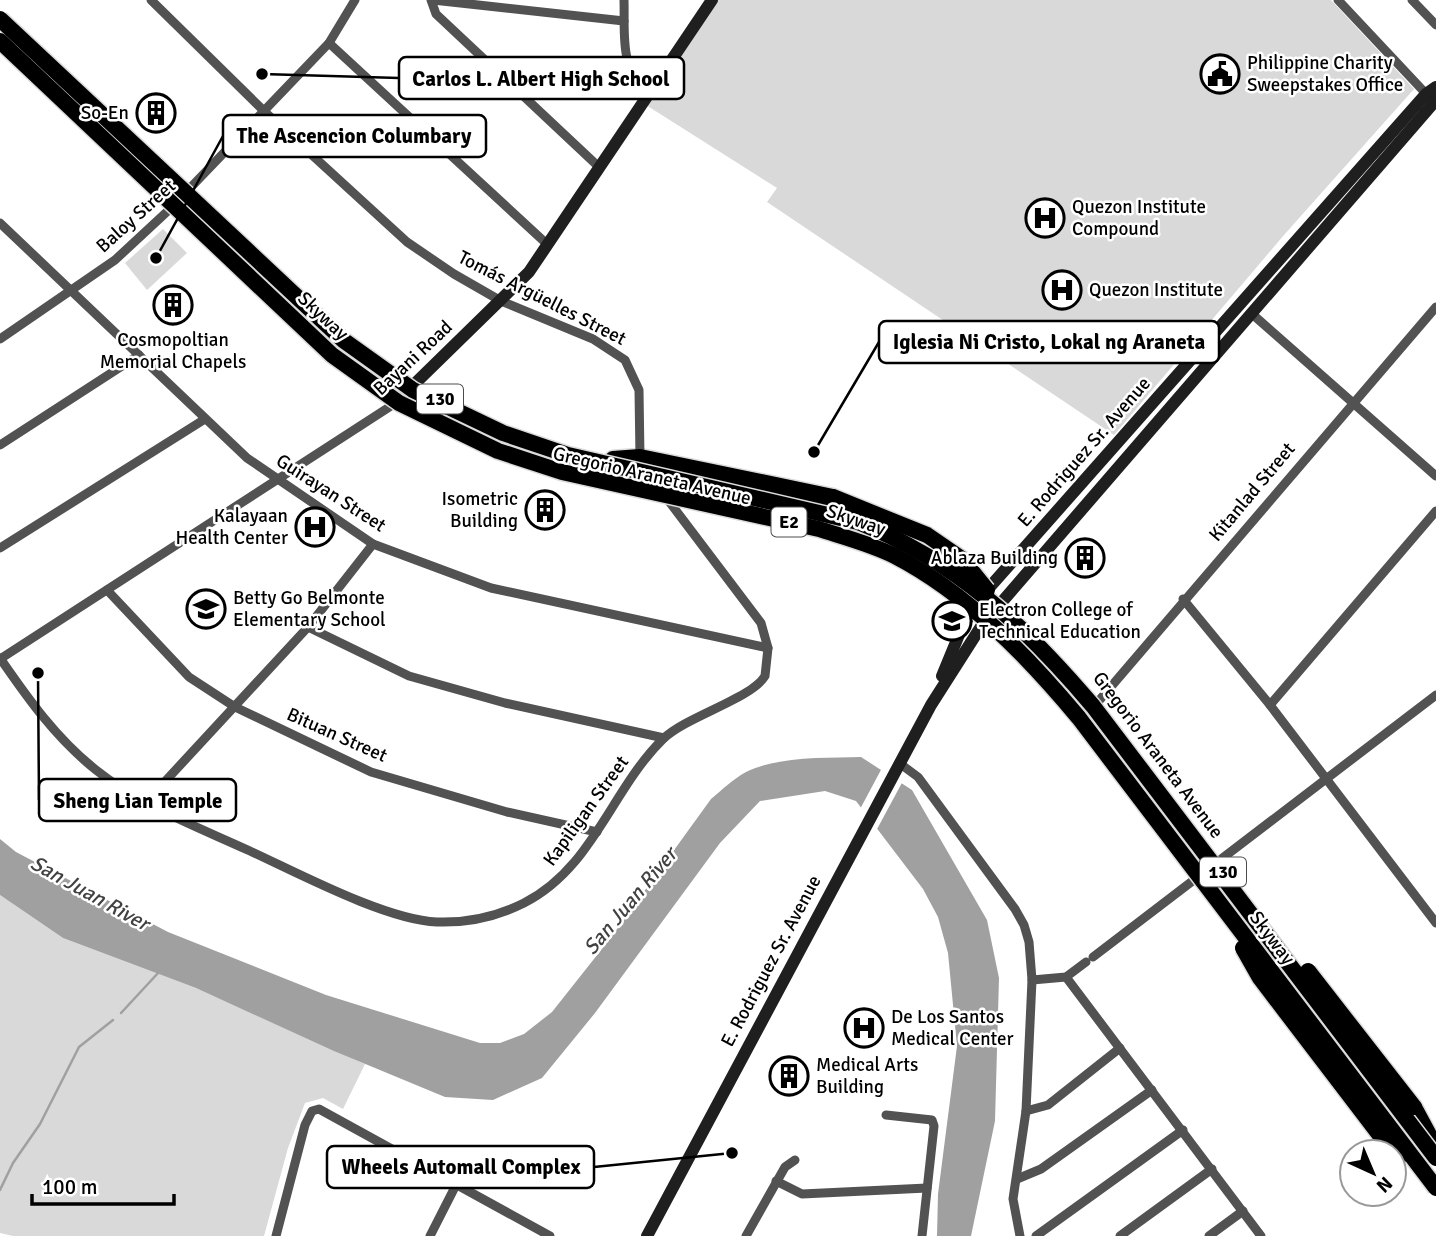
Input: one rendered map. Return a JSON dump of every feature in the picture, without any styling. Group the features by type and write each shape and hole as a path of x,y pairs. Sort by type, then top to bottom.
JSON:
{"highway":[{"name":"Skyway","path":"0,19 344,340 413,390 503,433 568,455 858,522 899,538 955,572 1044,648 1093,706 1436,1158"},
{"name":"Skyway","path":"0,41 332,355 399,403 498,451 562,472 819,529 854,540 892,555 947,588 1030,660 1079,718 1201,884 1260,978 1379,1133 1436,1188"},
{"path":"0,56 139,171"},
{"path":"613,459 646,462 833,497 905,523 962,559 1008,617"},
{"path":"1219,870 1293,952 1414,1107 1436,1150"}],"main road":[{"name":"Bayani Road","path":"394,404 529,272 712,0"},
{"name":"Gregorio Araneta Avenue","path":"0,14 346,338 414,386 506,426 613,459"},
{"name":"Gregorio Araneta Avenue","path":"0,48 332,358 394,404 451,434 562,477 853,544 915,572 969,614 1027,663 1076,721 1436,1198"},
{"name":"E. Rodriguez Sr. Avenue","path":"646,1236 896,768 931,705 982,625 1251,313 1433,96"},
{"name":"E. Rodriguez Sr. Avenue","path":"931,705 969,614 988,589 1433,96"},
{"name":"Gregorio Araneta Avenue","path":"646,462 859,515 924,545 988,589 1048,645 1097,703 1219,870"}],"street":[{"name":"Tomás Argüelles Street","path":"151,0 265,112 407,242 454,274 501,301 593,339 625,360 635,376 639,390 646,462"},
{"name":"Baloy Street","path":"0,338 115,260 172,208 329,43 355,0"},
{"path":"600,168 436,14 432,0 624,22"},
{"path":"624,0 628,68 637,82 649,93"},
{"path":"1338,0 1433,96"},
{"path":"1412,0 1436,25"},
{"path":"329,43 548,245"},
{"name":"Guirayan Street","path":"0,223 205,419 274,480 373,544 491,588 768,648"},
{"name":"Kitanlad Street","path":"1097,703 1350,404 1436,307"},
{"path":"1251,313 1350,404 1436,476"},
{"path":"0,445 139,355"},
{"name":"Bayani Road","path":"0,659 394,404"},
{"path":"0,548 205,419"},
{"path":"668,500 761,623 768,648"},
{"path":"1270,705 1436,511"},
{"path":"146,802 308,627 373,544"},
{"name":"Bituan Street","path":"107,590 189,677 234,707 371,772 507,813 597,832"},
{"path":"1184,599 1270,705 1436,923"},
{"path":"308,627 410,676 505,703 664,737"},
{"name":"Kapiligan Street","path":"0,659 55,734 98,772 146,802 331,888 389,910 435,922 486,916 527,902 561,879 597,832 646,758 664,737 704,711 762,681 768,648"},
{"path":"1032,980 1066,977 1201,884 1326,780 1436,695"},
{"path":"896,768 912,771 1024,925 1032,980 1026,1111 1013,1215 1020,1236"},
{"path":"1066,977 1261,1236"},
{"path":"1026,1111 1048,1105 1120,1048"},
{"path":"1017,1179 1041,1169 1152,1090"},
{"path":"276,1236 304,1125 312,1111 319,1109 550,1236"},
{"path":"886,1115 932,1121 934,1126 922,1236"},
{"path":"1037,1236 1183,1130"},
{"path":"746,1236 785,1167 795,1160"},
{"path":"1120,1236 1212,1170"},
{"path":"776,1181 802,1194 927,1188"},
{"path":"430,1236 456,1185"},
{"path":"1209,1236 1243,1211"}],"shaded area":[{"name":"Quezon Institute Compound","path":"717,0 1331,0 1414,89 1284,235 1114,435 767,202 777,188 646,105"},
{"path":"163,229 187,253 147,290 125,263"},
{"path":"0,895 63,938 196,988 365,1064 343,1109 323,1098 305,1103 288,1148 264,1236 13,1236 0,1233"}],"water":[{"name":"San Juan River","path":"861,757 912,790 987,920 999,978 995,1121 971,1236 937,1236 938,1194 957,1046 948,953 938,917 923,889 856,801 825,791 760,801 720,843 595,1013 542,1078 493,1100 445,1097 334,1051 196,988 63,938 0,895 0,839 16,852 168,932 326,995 480,1043 500,1043 524,1034 552,1012 609,940 711,799 732,781 746,772 773,763"}],"pier":[{"path":"882,768 904,779 876,831 859,811"}],"waterway":[{"path":"121,1013 159,972"},
{"path":"0,1190 13,1163 40,1124 79,1047 113,1020"}],"place":[{"name":"Carlos L. Albert High School","path":"262,74"},
{"name":"Philippine Charity Sweepstakes Office","path":"1220,74"},
{"name":"So-En","path":"156,113"},
{"name":"Quezon Institute Compound","path":"1045,218"},
{"name":"The Ascencion Columbary","path":"156,258"},
{"name":"Quezon Institute","path":"1062,290"},
{"name":"Cosmopoltian Memorial Chapels","path":"173,305"},
{"name":"Iglesia Ni Cristo, Lokal ng Araneta","path":"814,452"},
{"name":"Isometric Building","path":"545,510"},
{"name":"Kalayaan Health Center","path":"315,527"},
{"name":"Ablaza Building","path":"1085,558"},
{"name":"Betty Go Belmonte Elementary School","path":"206,609"},
{"name":"Electron College of Technical Education","path":"952,621"},
{"name":"Sheng Lian Temple","path":"38,673"},
{"name":"De Los Santos Medical Center","path":"864,1028"},
{"name":"Medical Arts Building","path":"789,1076"},
{"name":"Wheels Automall Complex","path":"732,1153"}]}
